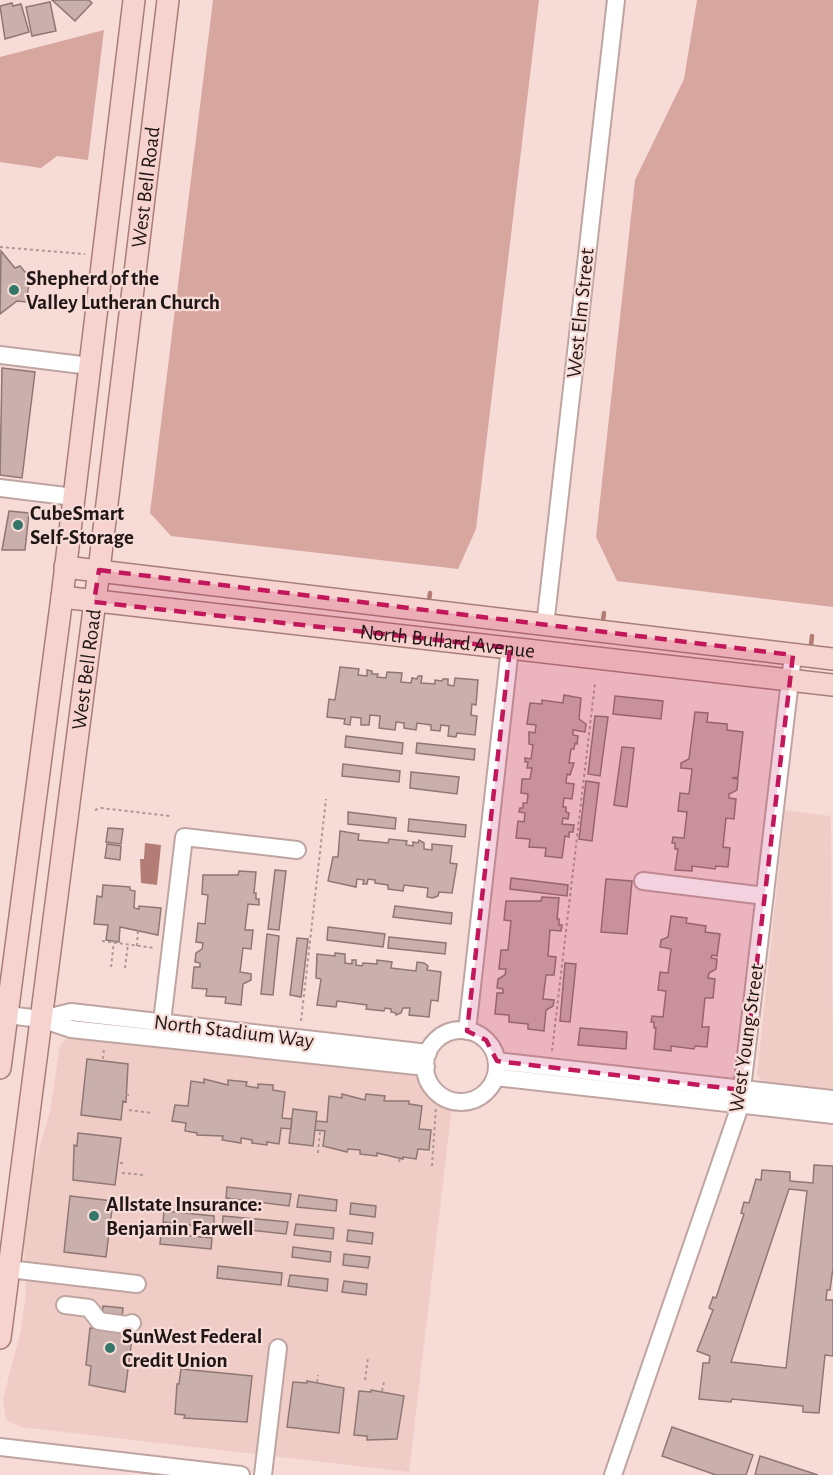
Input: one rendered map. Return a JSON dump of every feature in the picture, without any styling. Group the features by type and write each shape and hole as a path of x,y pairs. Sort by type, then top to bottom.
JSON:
{"main road":[{"name":"West Bell Road","path":"0,1068 62,597 134,0"},
{"name":"West Bell Road","path":"0,1338 99,570 168,0"},
{"path":"113,177 145,181"},
{"name":"North Bullard Avenue","path":"65,567 833,659"},
{"name":"North Bullard Avenue","path":"62,597 833,685"}],"street":[{"name":"West Elm Street","path":"545,626 616,0"},
{"path":"0,355 90,366"},
{"path":"0,488 74,497"},
{"path":"467,1030 510,648"},
{"name":"West Young Street","path":"613,1475 741,1098 793,655"},
{"path":"162,1022 184,837 297,850"},
{"path":"643,881 765,896"},
{"name":"North Stadium Way","path":"41,1019 71,1012 162,1022 427,1060"},
{"name":"North Stadium Way","path":"7,1015 41,1019 71,1029 427,1060"},
{"path":"467,1030 486,1040 496,1069 482,1095 472,1100 452,1100 436,1091 431,1084 427,1060 442,1035 467,1030"},
{"path":"496,1069 741,1098 833,1115"},
{"path":"741,1098 833,1099"},
{"path":"9,1269 137,1284"},
{"path":"65,1305 89,1308 99,1321 127,1325 132,1323"},
{"path":"263,1475 278,1348"},
{"path":"0,1447 241,1475"}],"path":[{"path":"0,247 88,254"},
{"path":"552,1051 595,683"},
{"path":"301,1021 326,799"},
{"path":"95,810 101,808 170,816"},
{"path":"137,946 138,929"},
{"path":"102,941 161,949"},
{"path":"111,967 114,942"},
{"path":"125,968 128,945"},
{"path":"104,1059 105,1042"},
{"path":"126,1095 131,1095"},
{"path":"432,1166 436,1106"},
{"path":"129,1110 152,1113"},
{"path":"318,1153 320,1131"},
{"path":"122,1173 144,1175"},
{"path":"110,1230 116,1232"},
{"path":"365,1380 368,1358"},
{"path":"317,1382 318,1375"},
{"path":"382,1390 384,1383"}],"highlighted area":[{"path":"99,570 793,655 742,1090 497,1061 486,1040 467,1031 510,648 94,602"}],"shaded area":[{"path":"213,0 539,0 476,529 458,569 171,536 150,513"},
{"path":"697,0 833,0 833,607 617,581 596,537 635,180 684,79"},
{"path":"104,30 88,160 57,156 41,168 0,162 0,57"},
{"path":"785,810 831,816 833,1092 766,1085 757,1075"},
{"path":"145,843 161,845 157,885 141,883 140,859 144,859"},
{"path":"70,1035 177,1050 418,1073 437,1100 452,1106 409,1472 21,1427 6,1420 3,1399 21,1330 26,1292 24,1243 33,1171 50,1111 60,1045"}],"building":[{"path":"52,0 89,0 92,3 75,21"},
{"path":"50,2 56,31 32,36 26,7"},
{"path":"12,3 13,6 21,4 29,32 5,39 0,6"},
{"name":"Shepherd of the Valley Lutheran Church","path":"1,251 15,268 20,266 30,278 26,302 17,301 0,314"},
{"path":"2,368 35,372 22,478 0,475"},
{"name":"CubeSmart Self-Storage","path":"9,511 29,513 25,550 2,550"},
{"path":"340,667 359,669 358,675 367,676 367,670 372,671 372,674 378,674 377,677 386,678 387,672 402,673 401,682 411,683 412,678 417,679 418,676 422,676 421,683 435,684 435,680 448,679 448,685 454,686 455,678 478,680 476,705 472,704 471,715 477,716 475,735 457,733 456,737 448,736 449,726 441,725 440,731 431,730 431,725 417,723 416,730 404,728 404,723 396,722 395,730 379,728 380,716 370,715 369,725 361,725 361,718 351,717 350,725 344,724 345,719 327,717 329,699 335,700"},
{"path":"564,695 581,698 579,719 586,724 585,732 573,730 573,735 578,736 577,744 575,743 574,749 571,749 569,763 574,763 570,775 567,774 566,783 574,784 572,799 564,798 563,807 566,807 566,812 569,813 568,819 563,818 562,824 574,825 573,832 569,832 569,837 565,836 562,858 545,856 546,848 529,847 530,839 516,838 518,821 524,822 525,813 519,812 520,808 523,808 523,803 527,803 528,794 521,793 522,779 530,779 532,768 527,768 528,762 525,762 525,758 531,759 533,745 529,744 529,732 535,733 536,725 527,724 530,703 542,704 542,700 563,703"},
{"path":"615,696 663,701 661,719 613,714"},
{"path":"695,712 708,713 707,722 727,724 727,730 743,732 738,777 732,778 738,779 737,790 729,794 729,798 736,799 734,819 726,818 723,847 730,848 728,867 716,866 715,869 692,866 692,871 675,870 678,849 675,849 675,843 672,843 673,837 684,838 687,812 678,811 680,793 689,794 692,769 681,768 681,763 689,759"},
{"path":"595,716 608,717 600,776 588,774"},
{"path":"346,736 403,743 402,754 345,747"},
{"path":"417,743 475,749 474,760 416,753"},
{"path":"622,747 634,748 627,807 614,805"},
{"path":"343,764 400,771 399,782 342,776"},
{"path":"411,772 459,777 457,794 410,788"},
{"path":"586,781 599,783 592,841 579,839"},
{"path":"348,812 396,818 395,829 348,824"},
{"path":"409,819 466,825 465,837 408,831"},
{"path":"108,828 123,829 121,844 106,842"},
{"path":"340,831 359,834 358,840 388,843 389,839 407,841 406,845 413,846 413,842 418,843 419,840 424,843 424,849 432,850 432,844 452,846 450,863 457,864 452,893 439,892 438,896 433,898 427,897 428,888 404,885 403,891 388,889 388,885 375,883 375,880 368,879 367,884 363,884 364,880 357,879 356,887 328,881 333,857 338,857"},
{"path":"107,844 121,846 120,860 105,858"},
{"path":"275,870 286,871 279,930 268,929"},
{"path":"239,871 256,872 254,893 256,893 256,899 259,899 259,905 248,904 245,930 253,930 251,949 243,948 240,972 251,974 251,980 243,984 241,1005 225,1003 226,997 206,996 207,989 192,988 194,967 200,967 200,963 195,962 196,953 202,949 203,943 196,942 198,923 205,924 208,895 202,894 203,875 238,875"},
{"path":"511,878 568,885 567,896 510,889"},
{"path":"606,879 632,881 627,934 601,932"},
{"path":"103,885 130,887 130,890 135,891 134,908 139,909 139,906 161,908 158,935 120,927 119,942 106,940 108,925 94,924 97,896 102,897"},
{"path":"542,897 559,898 557,919 559,919 559,925 562,925 561,931 550,930 548,956 556,957 554,975 546,975 543,999 554,1000 553,1006 546,1010 544,1031 528,1029 528,1024 509,1022 509,1015 495,1014 497,993 503,993 503,989 497,988 498,979 505,975 506,969 499,969 501,950 508,950 511,921 504,920 506,901 541,901"},
{"path":"395,906 452,913 451,924 393,917"},
{"path":"671,916 687,918 686,923 706,926 705,932 720,934 717,956 712,955 711,958 717,959 716,969 709,973 708,978 715,979 713,998 705,998 702,1027 709,1027 707,1047 695,1046 694,1049 671,1046 671,1051 654,1049 656,1028 654,1028 654,1022 651,1022 652,1016 663,1017 666,991 658,990 660,972 668,973 671,949 660,947 661,940 668,937"},
{"path":"328,927 385,934 383,947 327,940"},
{"path":"267,934 279,936 273,995 261,994"},
{"path":"389,937 446,943 445,954 388,948"},
{"path":"297,938 308,939 301,997 290,995"},
{"path":"335,953 345,954 345,963 352,964 352,960 356,960 356,965 377,964 377,960 392,962 391,968 416,971 417,962 428,966 427,970 441,972 438,1001 431,1000 429,1017 409,1015 410,1008 403,1008 401,1013 396,1015 391,1012 391,1009 385,1008 384,1011 366,1009 367,1005 337,1001 336,1007 317,1005 321,979 316,978 317,954 335,956"},
{"path":"565,963 576,964 570,1022 560,1021"},
{"path":"580,1028 627,1032 626,1049 578,1045"},
{"path":"87,1059 128,1064 126,1102 123,1101 121,1120 81,1115"},
{"path":"204,1079 228,1085 228,1080 247,1082 246,1086 258,1088 258,1084 273,1085 273,1090 285,1092 282,1118 292,1119 291,1129 281,1128 279,1144 267,1142 267,1145 252,1143 252,1140 241,1138 241,1143 222,1140 223,1136 197,1135 197,1133 185,1131 186,1123 172,1121 175,1105 188,1106 191,1081 204,1083"},
{"path":"342,1094 365,1100 366,1094 385,1096 384,1101 409,1101 409,1104 422,1106 419,1129 431,1130 429,1150 418,1149 416,1159 403,1157 403,1159 377,1153 377,1156 360,1154 360,1150 348,1149 347,1152 323,1146 325,1131 315,1130 316,1121 327,1122 329,1096 342,1098"},
{"path":"293,1109 317,1112 313,1146 289,1143"},
{"path":"78,1133 121,1138 115,1185 73,1180 74,1145 77,1146"},
{"path":"814,1165 833,1166 833,1268 826,1300 833,1300 833,1356 825,1355 819,1413 803,1412 803,1406 732,1399 731,1402 699,1399 703,1363 709,1363 710,1356 697,1351 713,1310 709,1308 713,1297 716,1298 744,1214 741,1213 744,1202 749,1203 756,1179 761,1180 762,1170 790,1172 790,1181 813,1183","holes":["789,1189 807,1191 786,1368 731,1362"]},
{"path":"227,1187 291,1194 289,1206 226,1198"},
{"path":"299,1195 337,1200 336,1211 297,1207"},
{"path":"70,1196 113,1201 106,1257 64,1252"},
{"path":"351,1203 376,1206 375,1217 350,1214"},
{"path":"164,1211 214,1216 214,1228 163,1222"},
{"path":"223,1216 288,1222 286,1234 222,1227"},
{"path":"296,1224 334,1228 333,1239 294,1235"},
{"path":"348,1230 373,1233 372,1244 347,1241"},
{"path":"161,1233 212,1238 211,1249 160,1244"},
{"path":"293,1247 331,1252 330,1262 292,1257"},
{"path":"344,1254 370,1257 368,1268 343,1265"},
{"path":"218,1266 282,1273 281,1285 217,1278"},
{"path":"290,1275 328,1279 327,1291 288,1286"},
{"path":"344,1281 367,1284 366,1295 342,1292"},
{"path":"103,1306 123,1308 121,1329 101,1329"},
{"name":"SunWest Federal Credit Union","path":"90,1328 133,1330 125,1392 89,1385 91,1366 86,1365"},
{"path":"181,1369 252,1376 247,1422 184,1418 185,1415 175,1414 177,1384 179,1384"},
{"path":"307,1381 344,1388 339,1433 287,1427 293,1382 307,1383"},
{"path":"371,1390 404,1396 397,1439 367,1440 367,1436 354,1435 359,1391 371,1392"},
{"path":"672,1427 753,1455 746,1475 716,1475 662,1456"},
{"path":"760,1456 818,1475 755,1475"}],"waterway":[{"path":"429,601 430,593"},
{"path":"603,620 604,613"},
{"path":"811,645 812,636"}],"place":[{"name":"Shepherd of the Valley Lutheran Church","path":"14,290"},
{"name":"CubeSmart Self-Storage","path":"18,525"},
{"name":"Allstate Insurance: Benjamin Farwell","path":"94,1216"},
{"name":"SunWest Federal Credit Union","path":"110,1348"}]}
